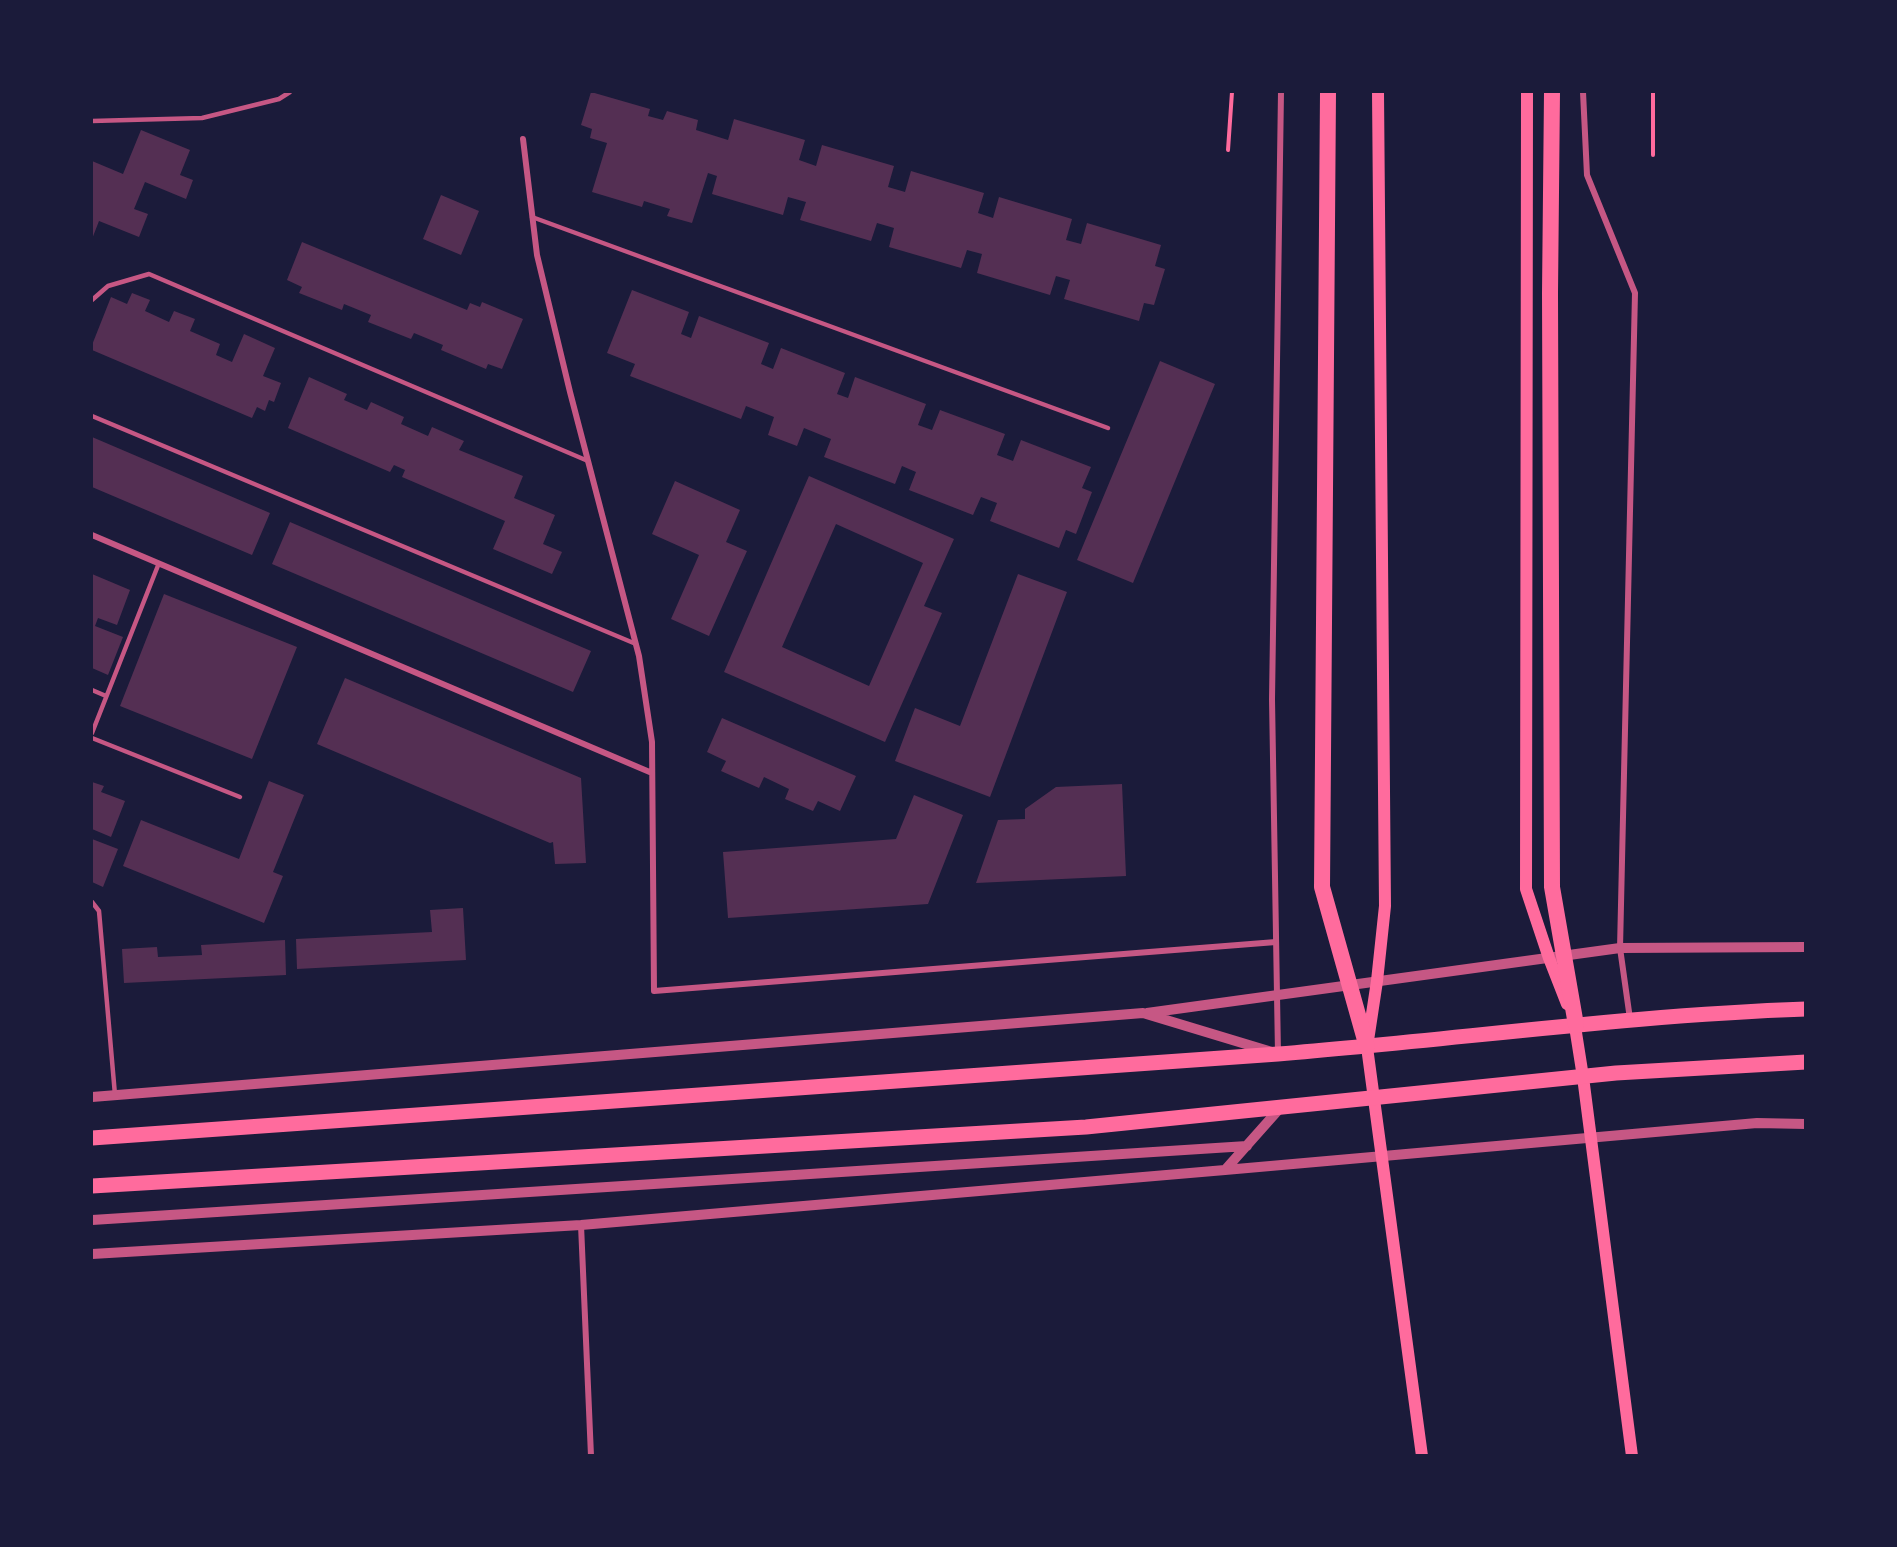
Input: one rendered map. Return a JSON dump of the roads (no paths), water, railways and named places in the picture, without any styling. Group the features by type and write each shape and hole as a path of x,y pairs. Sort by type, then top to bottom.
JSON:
{"highway":[{"path":"1328,92 1322,887 1367,1047"},
{"path":"1552,92 1550,305 1552,887 1557,957 1576,1025"}],"main road":[{"path":"1378,92 1385,906 1367,1047 1422,1455"},
{"path":"1527,92 1526,889 1557,957"},
{"path":"92,1138 1278,1054 1367,1047 1630,1019 1806,1009"},
{"path":"1576,1025 1632,1455"},
{"path":"92,1186 1086,1127 1583,1077 1806,1062"}],"street":[{"path":"1143,1013 1278,1054 1272,699 1281,92"},
{"path":"1583,92 1587,175 1635,293 1620,948 1630,1019"},
{"path":"522,139 537,255 636,644 652,742 654,992 1276,942"},
{"path":"92,535 652,773"},
{"path":"92,1097 1143,1013 1620,948 1806,947"},
{"path":"1226,1170 1281,1107"},
{"path":"92,1254 581,1225 1757,1124 1806,1125"},
{"path":"92,1221 1247,1146"},
{"path":"581,1225 591,1455"}],"lane":[{"path":"92,121 202,118 279,99 290,92"},
{"path":"532,217 1108,428"},
{"path":"92,300 108,286 149,274 588,461"},
{"path":"92,416 636,644"},
{"path":"92,733 159,563"},
{"path":"92,690 106,696"},
{"path":"92,738 240,797"},
{"path":"92,902 99,910 115,1095"}]}
